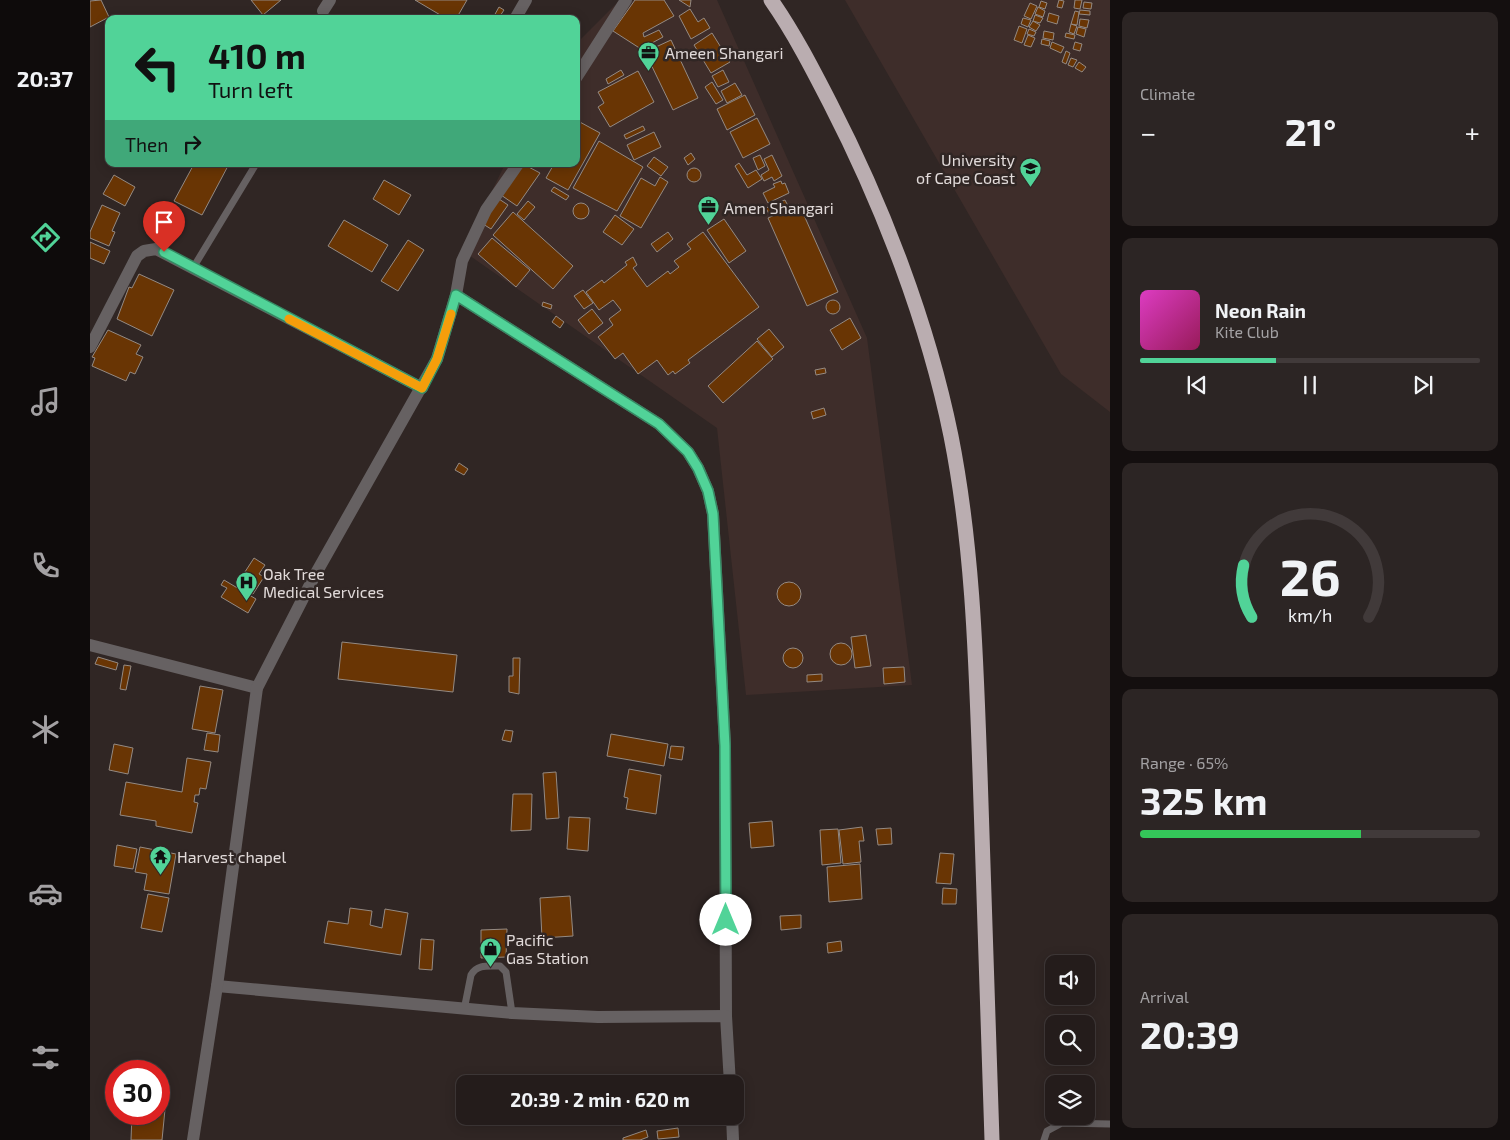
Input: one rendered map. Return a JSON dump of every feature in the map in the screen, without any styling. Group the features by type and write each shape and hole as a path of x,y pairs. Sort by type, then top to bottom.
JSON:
{"highway":[{"path":"771,0 810,63 874,195 900,260 938,384 951,437 972,585 978,669 992,1140"}],"street":[{"path":"517,15 526,0"},
{"path":"580,72 626,0"},
{"path":"193,1140 257,688 315,575 437,359 456,295 462,261 475,231 516,167"},
{"path":"90,346 137,256 144,251 156,249 422,388"},
{"path":"456,295 659,424 688,452 698,468 708,491 713,514 725,746 726,1016 729,1075"},
{"path":"90,645 257,688"},
{"path":"216,986 512,1013 598,1017 726,1016"},
{"path":"732,1125 733,1140"}],"lane":[{"path":"193,268 254,167"},
{"path":"464,1010 470,974 478,966 500,966 506,972 512,1013"},
{"path":"1044,1140 1047,1131 1062,1122 1110,1124"}],"shaded area":[{"path":"620,0 717,0 867,338 912,685 746,695 717,428 463,251 504,167 580,167 580,40"},
{"name":"University of Cape Coast","path":"845,0 1110,0 1110,412 1061,374"}],"building":[{"path":"101,0 108,15 105,15 105,19 90,27 90,1"},
{"path":"251,0 281,0 263,15"},
{"path":"415,0 467,0 458,15 440,15"},
{"path":"635,0 664,0 674,16 643,33 644,37 659,30 663,37 641,49 613,31"},
{"path":"679,0 691,0 690,7"},
{"path":"1059,0 1064,1 1062,8 1057,7"},
{"path":"1075,0 1082,0 1080,9 1074,8"},
{"path":"1041,1 1047,3 1045,9 1039,7"},
{"path":"1084,2 1092,3 1091,9 1083,8"},
{"path":"1030,3 1037,6 1031,19 1024,16"},
{"path":"499,7 504,10 501,15 495,15"},
{"path":"1038,7 1045,11 1043,17 1035,14"},
{"path":"690,9 698,22 704,18 710,28 691,39 679,16"},
{"path":"1080,10 1090,11 1090,15 1079,14"},
{"path":"1075,11 1079,12 1077,25 1071,24"},
{"path":"1049,13 1059,16 1057,24 1047,21"},
{"path":"1035,15 1043,18 1040,23 1033,21"},
{"path":"1023,18 1031,20 1028,27 1021,24"},
{"path":"1080,19 1089,20 1087,28 1079,26"},
{"path":"1033,21 1040,25 1036,31 1029,27"},
{"path":"1071,24 1077,26 1074,34 1069,32"},
{"path":"1019,26 1027,29 1022,43 1014,40"},
{"path":"1078,27 1086,29 1084,37 1076,34"},
{"path":"1029,29 1036,32 1034,36 1027,34"},
{"path":"1044,31 1054,33 1053,40 1043,38"},
{"path":"712,33 730,62 711,73 694,45"},
{"path":"1066,33 1075,35 1074,39 1065,37"},
{"path":"1028,35 1035,38 1031,47 1024,45"},
{"path":"1042,39 1050,41 1049,46 1041,44"},
{"path":"671,40 698,98 673,110 645,52"},
{"path":"1052,42 1064,47 1061,53 1050,48"},
{"path":"1075,42 1082,44 1080,51 1073,49"},
{"path":"1066,51 1070,53 1066,64 1062,62"},
{"path":"1071,58 1077,60 1073,67 1068,65"},
{"path":"1079,62 1086,67 1082,72 1075,68"},
{"path":"621,70 624,75 608,84 606,79"},
{"path":"723,70 729,82 718,87 712,76"},
{"path":"638,71 654,102 610,127 598,107 604,103 598,92"},
{"path":"712,82 723,100 716,104 705,87"},
{"path":"735,83 742,95 727,103 721,91"},
{"path":"745,95 755,115 727,130 717,109"},
{"path":"757,118 770,144 743,158 730,132"},
{"path":"580,122 600,133 568,190 546,178 552,167 580,167"},
{"path":"643,126 645,130 626,139 624,135"},
{"path":"654,132 661,147 634,160 627,145"},
{"path":"599,141 643,167 617,211 573,188"},
{"path":"691,153 695,159 688,165 684,158"},
{"path":"760,155 765,166 758,170 753,158"},
{"path":"772,155 782,176 774,181 772,177 764,181 761,175 769,170 764,159"},
{"path":"654,157 668,167 661,176 647,166"},
{"path":"739,163 747,175 756,170 762,179 748,188 735,166"},
{"path":"192,167 227,167 202,215 174,201"},
{"path":"521,167 529,167 540,173 517,206 501,195"},
{"path":"694,168 699,170 701,175 699,180 694,182 689,180 687,175 689,170"},
{"path":"114,175 135,187 125,206 103,194"},
{"path":"660,177 668,182 641,228 620,216 641,178 655,186"},
{"path":"384,180 411,195 399,215 373,199"},
{"path":"781,181 782,184 785,183 789,193 768,203 763,193 775,187 773,184"},
{"path":"554,187 569,196 566,200 551,191"},
{"path":"499,199 508,205 491,229 483,224"},
{"path":"785,200 788,206 769,214 766,208"},
{"path":"528,201 535,207 524,220 517,214"},
{"path":"578,203 584,203 589,208 587,217 578,219 573,214 573,208"},
{"path":"799,204 838,292 807,306 768,218"},
{"path":"102,205 120,213 112,231 115,232 109,246 90,238 90,232"},
{"path":"513,212 573,266 553,289 493,235"},
{"path":"615,215 634,229 622,245 603,232"},
{"path":"724,219 746,251 729,263 707,230"},
{"path":"344,220 388,245 372,272 328,246"},
{"path":"668,232 673,239 657,252 651,244"},
{"path":"703,232 759,307 688,360 690,363 675,374 673,371 668,375 657,360 638,374 623,353 615,359 598,337 613,325 609,319 621,310 613,300 599,310 586,292 602,280 604,283 627,265 625,262 633,257 637,265 633,268 647,287 668,271 670,274 679,267 674,261 691,249 687,244"},
{"path":"492,238 530,270 516,287 478,254"},
{"path":"408,240 424,250 398,291 381,281"},
{"path":"90,242 110,251 104,264 90,258"},
{"path":"139,274 174,290 152,336 117,319 129,287 132,288"},
{"path":"583,290 593,303 584,309 574,296"},
{"path":"830,300 836,300 840,307 836,314 830,314 826,310 826,304"},
{"path":"543,302 552,305 551,309 542,306"},
{"path":"592,309 603,323 589,334 578,320"},
{"path":"556,316 564,322 560,328 552,322"},
{"path":"850,318 861,338 842,350 830,330"},
{"path":"769,329 784,347 772,357 757,339"},
{"path":"108,330 141,345 136,354 143,357 135,374 130,372 126,381 92,366 95,358 92,357"},
{"path":"757,341 773,359 723,403 708,386"},
{"path":"825,368 826,373 816,375 815,370"},
{"path":"824,408 826,415 813,419 811,412"},
{"path":"459,463 468,469 464,475 455,470"},
{"path":"254,558 265,565 259,574 264,577 253,594 243,588 247,582 241,578"},
{"path":"224,580 256,599 248,613 221,597 227,588 221,585"},
{"path":"789,582 797,586 801,594 797,602 789,606 781,602 777,594 781,586"},
{"path":"866,635 871,666 855,668 851,637"},
{"path":"342,642 457,655 453,692 338,679"},
{"path":"841,643 851,650 852,654 845,664 841,665 831,658 830,654 837,644"},
{"path":"793,648 800,651 803,658 800,665 793,668 786,665 783,658 786,651"},
{"path":"98,657 118,663 116,670 95,664"},
{"path":"513,658 520,658 519,694 509,692 509,676 513,676"},
{"path":"124,665 131,666 126,690 120,689"},
{"path":"904,667 905,682 884,684 883,668"},
{"path":"822,674 822,681 807,682 807,675"},
{"path":"200,686 223,690 215,733 192,729"},
{"path":"505,730 513,731 511,742 502,740"},
{"path":"207,733 220,735 218,752 204,750"},
{"path":"611,734 668,744 664,766 607,756"},
{"path":"114,744 133,748 128,774 109,770"},
{"path":"671,746 684,747 682,760 669,758"},
{"path":"187,758 211,762 206,789 200,788 199,795 195,795 194,802 198,803 192,833 156,826 156,821 120,815 126,782 182,792"},
{"path":"629,769 661,775 656,814 626,809 628,798 624,797"},
{"path":"556,772 559,818 546,819 543,773"},
{"path":"513,794 532,794 531,830 511,831"},
{"path":"569,817 590,818 588,851 567,849"},
{"path":"772,821 774,846 751,848 749,823"},
{"path":"862,827 864,841 859,841 861,862 843,864 839,830"},
{"path":"891,828 892,844 878,845 876,829"},
{"path":"838,829 841,863 822,865 820,830"},
{"path":"117,845 137,849 133,869 114,866"},
{"path":"140,847 176,854 169,894 144,890 147,874 135,872"},
{"path":"940,853 954,854 951,884 936,883"},
{"path":"860,864 862,899 829,902 827,867"},
{"path":"943,888 957,889 956,904 942,904"},
{"path":"148,894 169,898 162,932 141,928"},
{"path":"570,896 573,936 542,938 540,898"},
{"path":"350,908 372,911 370,925 382,928 385,909 408,913 401,955 324,943 328,921 348,924"},
{"path":"801,915 801,928 781,930 780,916"},
{"path":"507,929 506,957 481,958 481,930"},
{"path":"421,939 434,940 432,970 419,969"},
{"path":"841,941 842,951 828,953 827,943"},
{"path":"132,1125 163,1125 162,1140 131,1140"},
{"path":"678,1128 679,1137 658,1139 657,1131"},
{"path":"646,1130 648,1137 640,1140 623,1140 623,1138"}],"slow traffic":[{"path":"289,319 422,388 437,359 451,314"}],"place":[{"name":"Ameen Shangari","path":"649,71"},
{"name":"University of Cape Coast","path":"1031,187"},
{"name":"Amen Shangari","path":"708,226"},
{"name":"Oak Tree Medical Services","path":"247,601"},
{"name":"Harvest chapel","path":"161,875"},
{"name":"Pacific Gas Station","path":"490,967"}],"route":[{"path":"164,252 312,332 422,388 437,359 456,295 659,424 688,452 698,468 708,491 713,514 725,746 726,920"}]}
